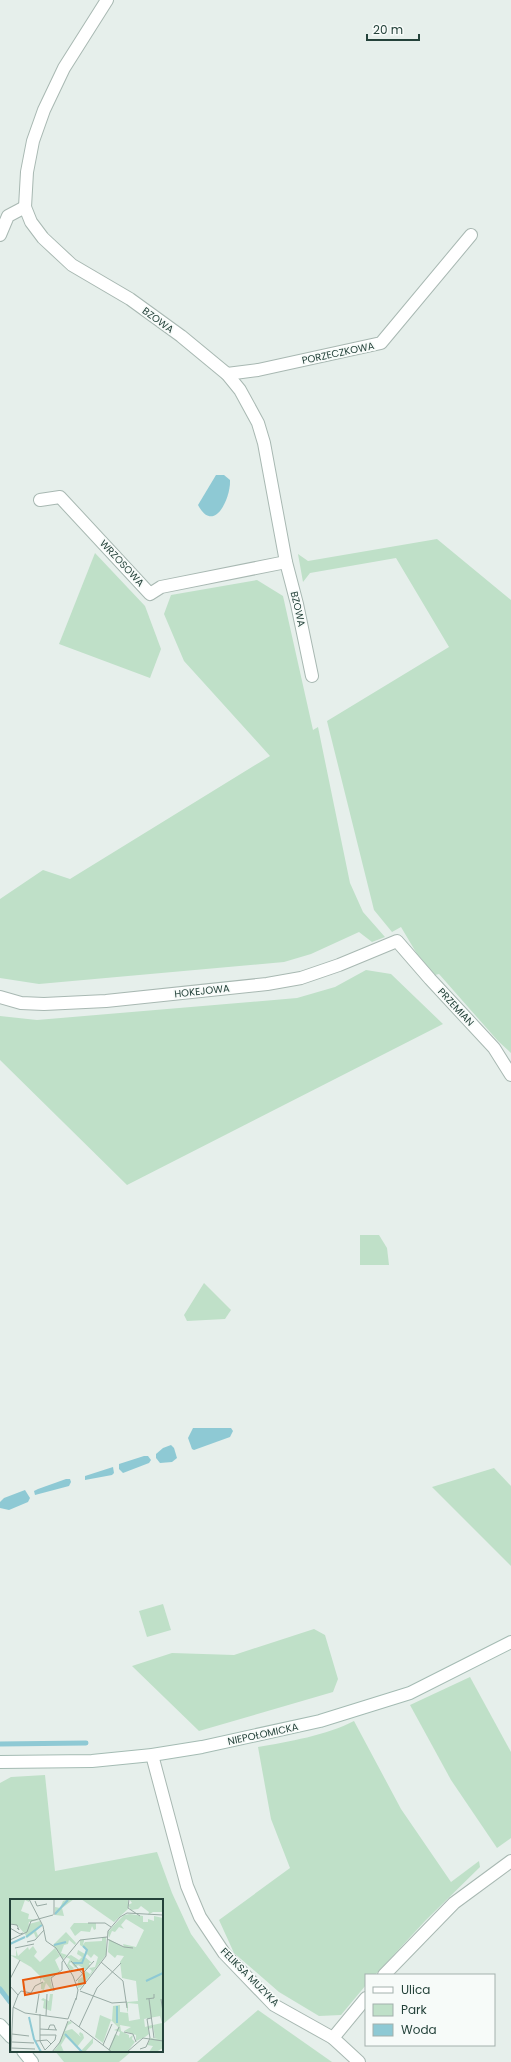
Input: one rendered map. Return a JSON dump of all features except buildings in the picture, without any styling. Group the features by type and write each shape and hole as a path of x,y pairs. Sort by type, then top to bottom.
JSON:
{"street":[{"name":"BZOWA","path":"107,0 64,68 44,110 33,141 27,172 25,207 31,222 43,238 72,265 130,299 181,336 227,374 240,390 258,423 264,443 286,562 298,604 312,676"},
{"path":"0,235 8,216 25,207"},
{"name":"PORZECZKOWA","path":"227,374 258,370 381,343 471,235"},
{"name":"WRZOSOWA","path":"40,500 60,497 150,594 161,586 286,562"},
{"name":"HOKEJOWA","path":"0,997 21,1003 44,1004 106,1001 268,984 316,973 397,941"},
{"name":"PRZEMIAN","path":"397,941 494,1048 511,1075"},
{"name":"NIEPOŁOMICKA","path":"0,1762 92,1761 152,1755 202,1747 339,1716 410,1694 511,1642"},
{"name":"FELIKSA MUZYKA","path":"152,1755 187,1886 200,1917 224,1953 274,2005 333,2038 359,2062"},
{"path":"385,1974 454,1903 511,1861"},
{"path":"333,2038 365,1999"},
{"path":"0,2025 10,2037"},
{"path":"24,2052 32,2062"}],"green space":[{"path":"437,539 511,600 511,1053 498,1041 439,974 435,975 417,954 401,927 392,932 374,910 327,721 449,647 396,558 310,573 303,582 298,554 308,561"},
{"path":"95,553 145,606 161,649 150,678 59,644"},
{"path":"257,580 283,596 313,730 318,727 350,883 363,912 385,937 372,942 359,932 311,954 284,962 39,984 0,978 0,899 43,870 70,879 270,756 184,661 164,614 171,595"},
{"path":"366,970 391,974 443,1024 127,1185 0,1060 0,1016 37,1020 297,998 335,987"},
{"path":"360,1235 379,1235 387,1248 389,1265 360,1265"},
{"path":"204,1283 231,1310 225,1319 187,1321 184,1315"},
{"path":"494,1468 511,1486 511,1566 432,1487"},
{"path":"163,1604 171,1630 147,1637 139,1611"},
{"path":"314,1629 325,1635 338,1679 333,1692 199,1731 132,1666 172,1653 234,1655"},
{"path":"470,1677 511,1752 511,1838 497,1848 451,1780 410,1705"},
{"path":"354,1721 401,1809 451,1882 479,1861 480,1867 426,1920 376,1974 365,1974 365,1986 341,2015 319,2016 279,1992 234,1953 219,1920 290,1868 271,1819 258,1747 320,1734"},
{"path":"45,1775 55,1871 157,1852 172,1893 191,1934 221,1975 163,2024 163,1899 10,1899 10,1999 0,1988 0,1783 11,1777"},
{"path":"258,2010 332,2062 197,2062"},
{"path":"56,2052 131,2052 119,2062 64,2062"}],"water":[{"path":"216,475 224,475 230,480 230,487 225,504 215,515 210,516 204,513 198,505"},
{"path":"193,1428 231,1428 233,1431 230,1437 194,1450 192,1449 188,1438"},
{"path":"171,1445 174,1448 177,1458 172,1462 160,1463 156,1458 156,1454 163,1448"},
{"path":"148,1456 151,1460 149,1463 123,1473 119,1469 119,1464"},
{"path":"113,1467 114,1473 112,1475 85,1480 85,1476"},
{"path":"66,1479 70,1479 71,1482 69,1486 35,1495 34,1491"},
{"path":"25,1490 30,1498 28,1502 9,1510 0,1508 0,1502 4,1498"}],"waterway":[{"path":"0,1744 86,1743"},
{"path":"0,1989 10,2002"}]}
